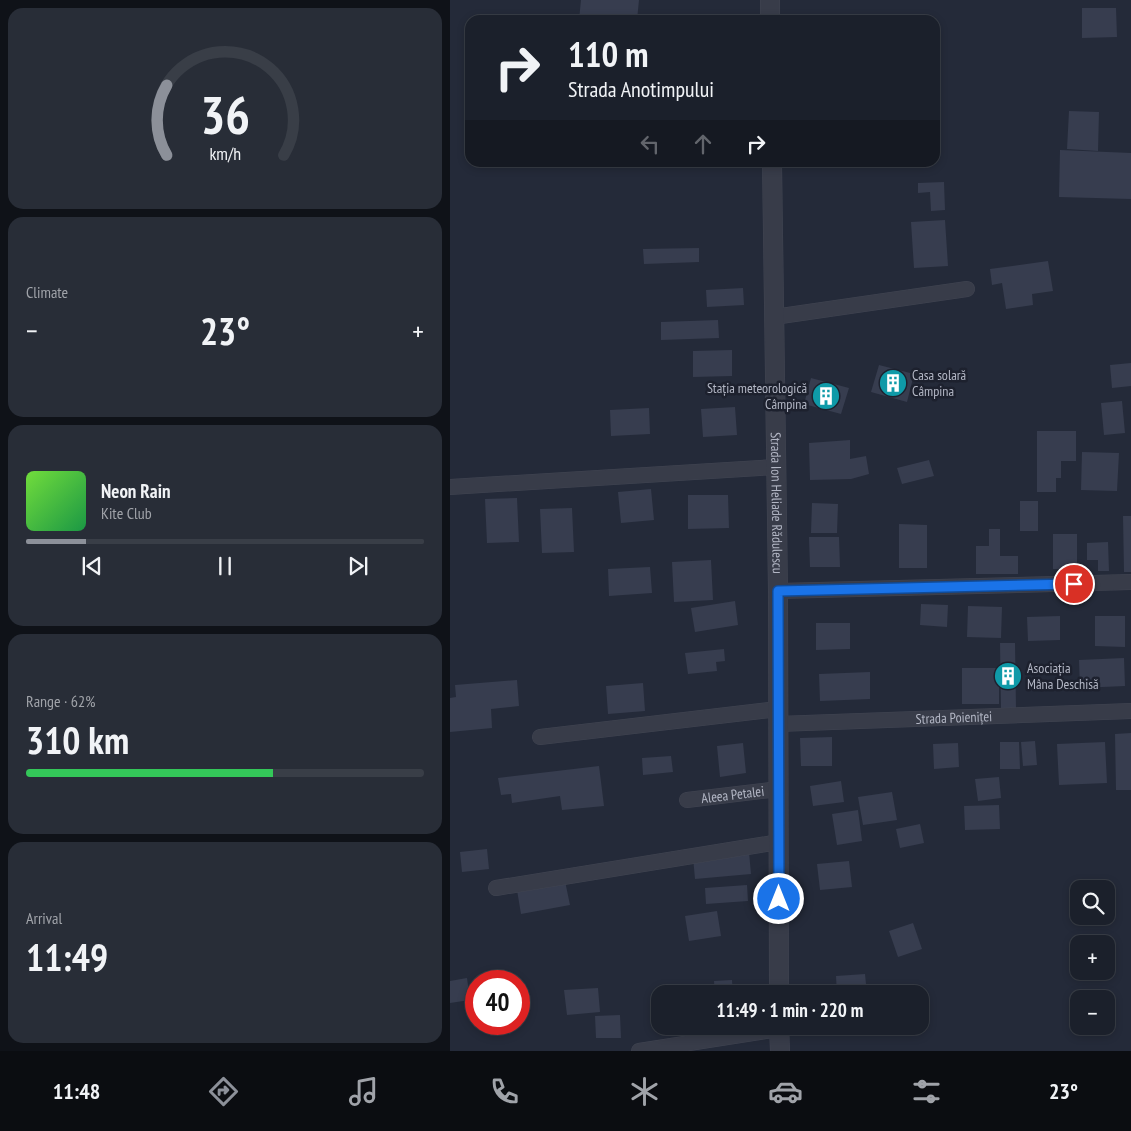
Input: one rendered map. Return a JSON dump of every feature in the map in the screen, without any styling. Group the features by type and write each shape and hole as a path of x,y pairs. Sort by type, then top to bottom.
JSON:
{"street":[{"path":"770,0 770,15"},
{"name":"Strada Ion Heliade Rădulescu","path":"772,167 778,591 779,985"},
{"path":"774,317 968,289"},
{"path":"450,486 776,467"},
{"path":"778,591 1131,582"},
{"name":"Strada Poieniței","path":"540,737 778,716 1131,712"},
{"name":"Aleea Petalei","path":"687,800 779,789"},
{"path":"496,888 779,842"},
{"path":"638,1051 737,1035"},
{"path":"780,1035 780,1051"}],"building":[{"path":"581,0 639,0 638,15 580,15"},
{"path":"1082,8 1116,8 1117,37 1082,38"},
{"path":"1069,111 1099,112 1098,151 1067,149"},
{"path":"1060,150 1131,153 1131,199 1059,197"},
{"path":"944,182 945,210 931,211 930,192 918,193 918,183"},
{"path":"945,220 948,266 914,268 911,222"},
{"path":"699,248 699,262 644,264 643,249"},
{"path":"1048,261 1053,291 1032,294 1033,305 1006,309 1002,283 992,285 990,269"},
{"path":"743,288 744,305 707,307 706,290"},
{"path":"718,320 719,338 661,340 661,322"},
{"path":"732,350 732,376 693,377 693,351"},
{"path":"1131,363 1131,386 1112,388 1110,365"},
{"name":"Casa solară Câmpina","path":"879,365 914,374 907,402 871,392"},
{"name":"Stația meteorologică Câmpina","path":"811,378 849,388 841,414 804,404"},
{"path":"1122,401 1125,433 1104,435 1101,403"},
{"path":"735,407 737,435 703,437 701,409"},
{"path":"649,408 650,434 611,436 610,410"},
{"path":"1037,431 1076,431 1076,461 1061,461 1061,478 1056,478 1056,492 1037,492"},
{"path":"850,440 850,459 866,456 869,474 851,479 810,480 809,443"},
{"path":"1082,452 1119,453 1117,491 1081,490"},
{"path":"929,460 934,476 902,484 897,468"},
{"path":"651,489 654,520 621,523 618,492"},
{"path":"688,495 728,495 729,528 688,529"},
{"path":"517,498 519,542 487,543 485,499"},
{"path":"1020,501 1038,501 1038,531 1020,531"},
{"path":"812,503 838,504 837,533 811,533"},
{"path":"572,508 574,552 542,553 540,509"},
{"path":"1123,516 1131,516 1131,572 1124,572"},
{"path":"899,524 927,525 927,568 899,568"},
{"path":"989,529 1000,529 1000,556 1018,556 1018,574 976,574 976,546 989,546"},
{"path":"1053,534 1077,534 1077,569 1053,569"},
{"path":"809,537 839,537 840,567 810,567"},
{"path":"1108,542 1109,571 1098,571 1098,560 1087,560 1087,543"},
{"path":"711,560 713,600 674,602 672,562"},
{"path":"650,567 652,593 609,596 608,569"},
{"path":"735,601 738,625 695,632 691,608"},
{"path":"921,604 948,605 947,627 920,625"},
{"path":"968,606 1002,607 1001,638 967,637"},
{"name":"Asociația Mâna Deschisă","path":"1060,616 1060,640 1028,641 1027,617"},
{"path":"1095,616 1125,616 1125,647 1095,646"},
{"path":"816,623 850,623 850,649 816,650"},
{"name":"Asociația Mâna Deschisă","path":"1000,643 1015,643 1016,709 1001,709"},
{"path":"724,649 725,661 716,662 717,671 688,674 685,653"},
{"path":"1124,658 1125,686 1080,688 1079,660"},
{"path":"962,668 999,668 999,704 962,704"},
{"path":"870,672 870,699 820,701 819,674"},
{"path":"517,680 519,706 491,709 492,728 450,732 450,698 456,697 455,685"},
{"path":"643,683 645,711 608,714 606,686"},
{"path":"1131,733 1131,790 1116,790 1115,734"},
{"path":"832,737 832,766 801,766 800,738"},
{"path":"1035,741 1037,765 1023,766 1021,742"},
{"path":"1000,742 1019,742 1020,769 1000,769"},
{"path":"1105,742 1107,783 1059,785 1057,744"},
{"path":"743,743 746,773 720,777 717,746"},
{"path":"958,743 959,767 934,769 933,744"},
{"path":"671,756 673,772 643,775 642,758"},
{"path":"599,766 604,806 562,810 560,796 512,803 511,794 501,795 498,778"},
{"path":"999,777 1001,798 978,801 975,779"},
{"path":"841,781 844,802 813,806 810,786"},
{"path":"892,792 897,820 863,825 858,797"},
{"path":"999,805 1000,829 965,830 964,806"},
{"path":"858,810 862,841 837,845 832,814"},
{"path":"920,824 924,843 900,848 896,829"},
{"path":"487,849 489,869 462,872 460,852"},
{"path":"749,852 751,874 695,879 693,857"},
{"path":"849,861 852,887 820,890 817,864"},
{"path":"565,881 570,905 521,914 517,890"},
{"path":"747,885 748,901 706,904 705,888"},
{"path":"717,911 721,936 689,941 685,916"},
{"path":"913,923 922,949 898,957 889,931"},
{"path":"865,974 866,985 836,985 836,976"},
{"path":"465,978 465,1001 450,1003 450,981"},
{"path":"732,980 732,985 714,985 714,981"},
{"path":"598,988 600,1012 567,1015 564,990"},
{"path":"620,1015 621,1038 596,1038 595,1016"}],"place":[{"name":"Casa solară Câmpina","path":"893,383"},
{"name":"Stația meteorologică Câmpina","path":"826,396"},
{"name":"Asociația Mâna Deschisă","path":"1008,676"}],"route":[{"path":"779,899 778,591 1074,584"}]}
